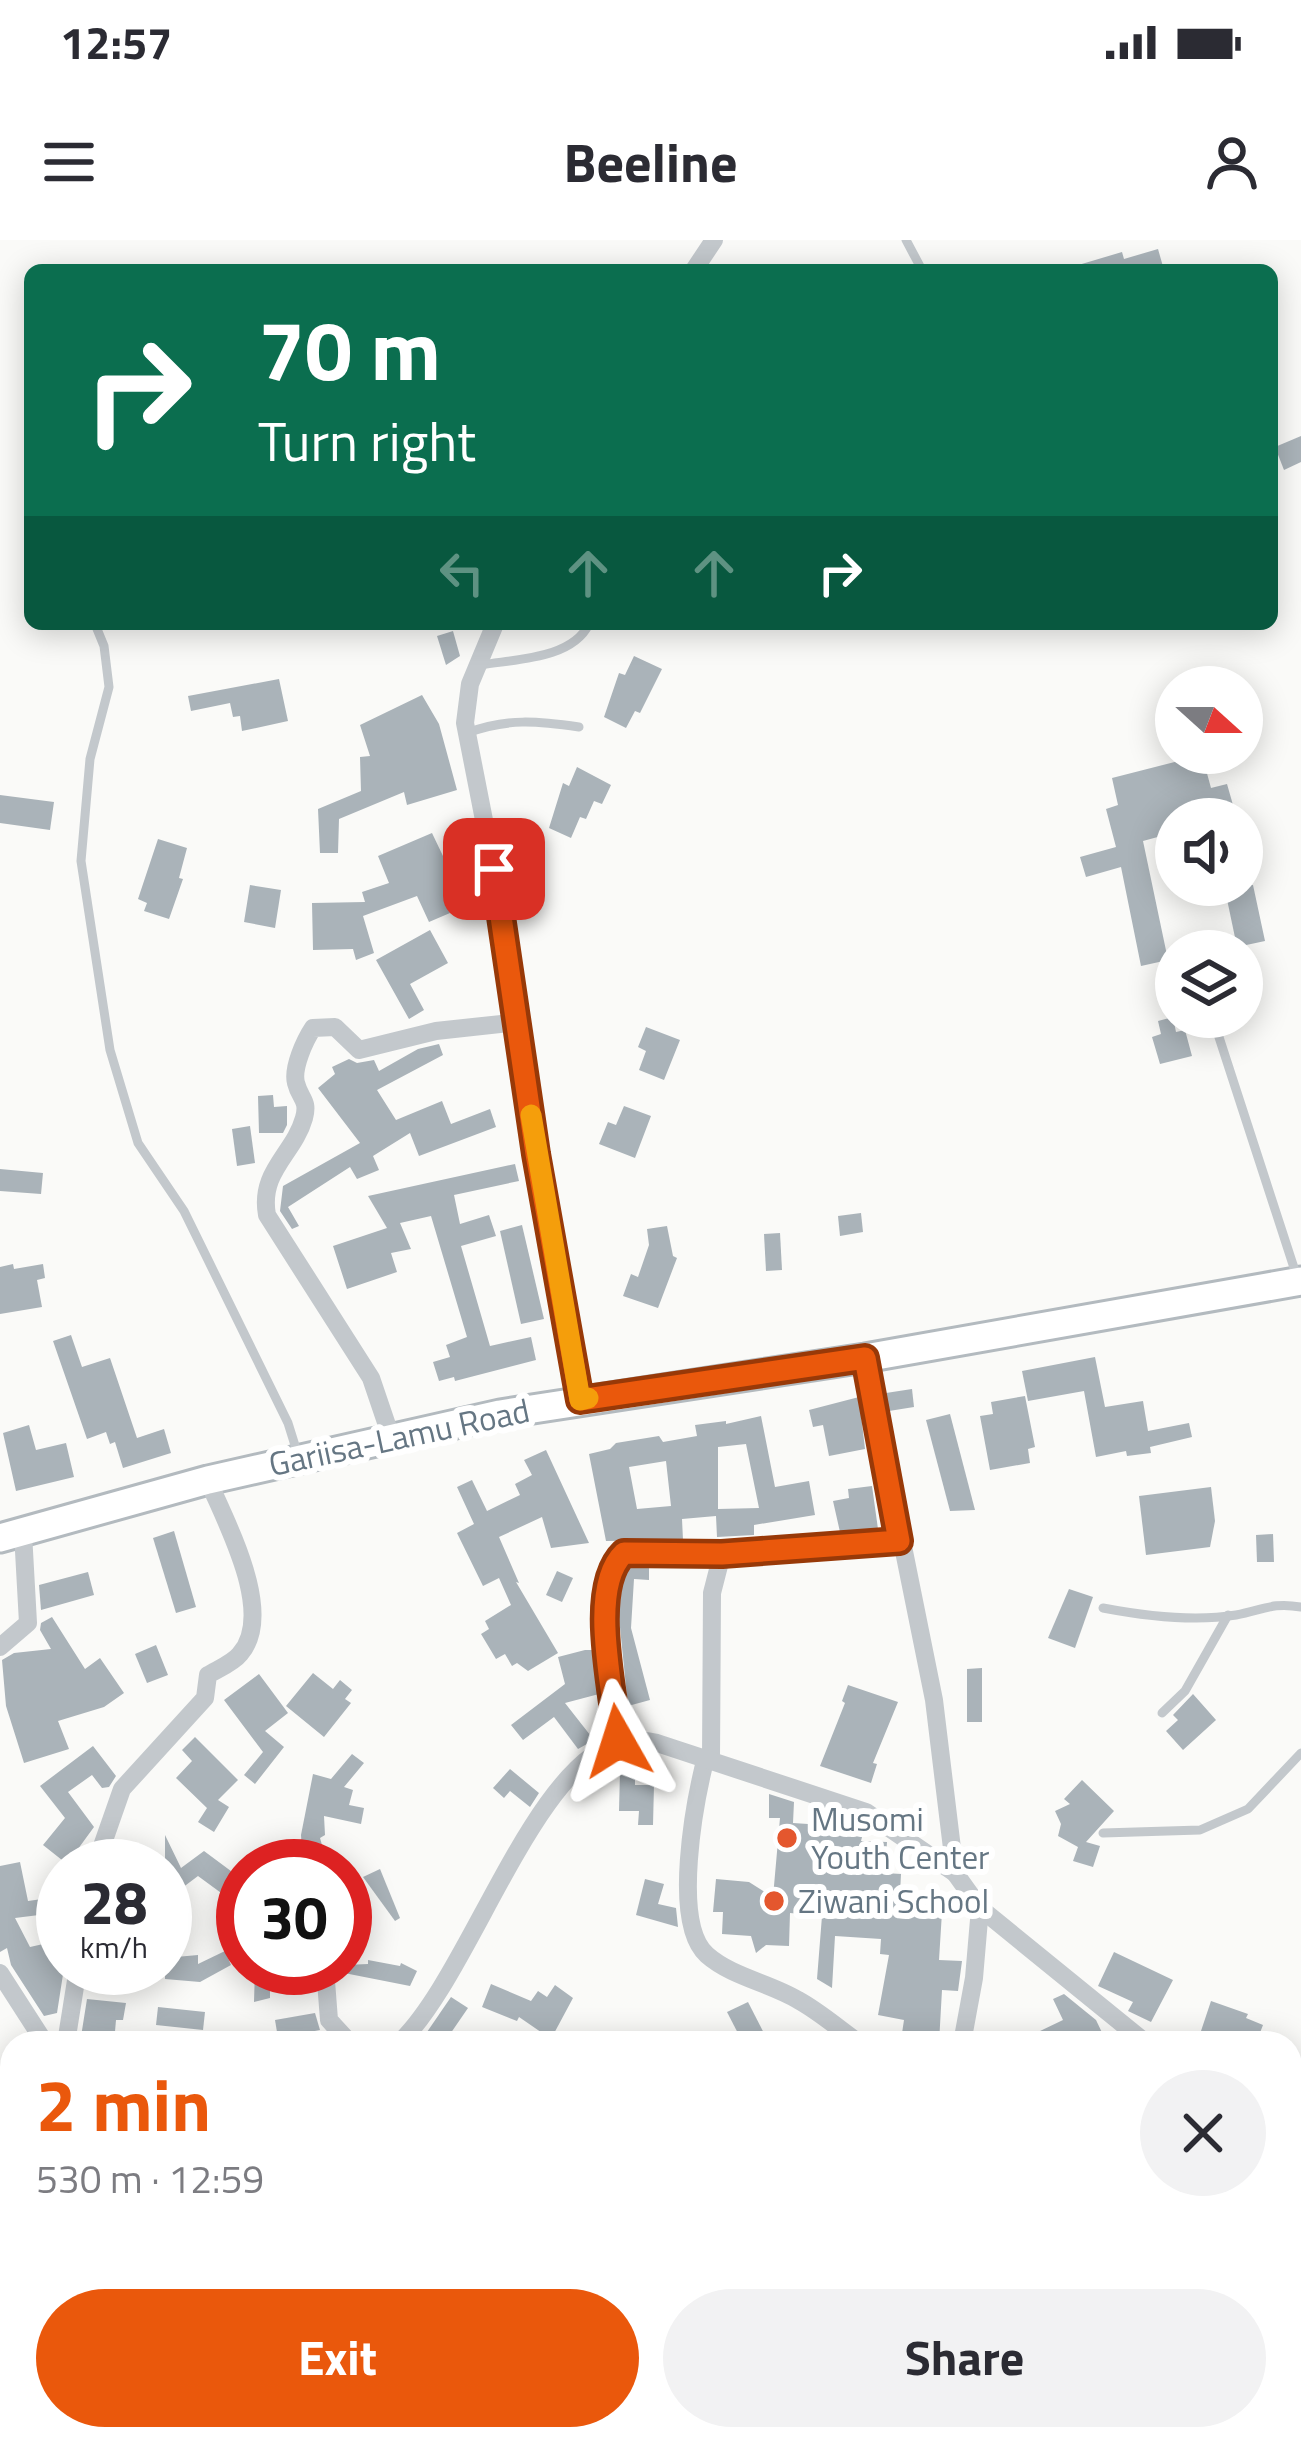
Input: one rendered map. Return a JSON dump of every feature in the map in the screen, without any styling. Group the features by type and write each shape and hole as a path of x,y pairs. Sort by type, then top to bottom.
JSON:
{"street":[{"path":"492,630 465,706 466,733 502,913 536,1154 580,1400"},
{"path":"391,1437 370,1378 267,1215 274,1167 302,1126 307,1107 295,1080 301,1054 313,1028 338,1029 359,1050 436,1031 518,1022"},
{"name":"Gariisa-Lamu Road","path":"12,1536 208,1480 391,1437 580,1400 865,1358 1300,1281"},
{"path":"865,1358 934,1700 955,1873"},
{"path":"105,1839 122,1790 205,1698 208,1675 240,1654 245,1644 251,1607 247,1575 208,1480"},
{"path":"0,1647 28,1623 12,1536"},
{"path":"618,1741 603,1597 609,1573 624,1553 722,1554 899,1541"},
{"path":"722,1554 712,1593 709,1758 693,1806 688,1863 690,1926 705,1953 798,2000 843,2031"},
{"path":"412,2031 485,1916 505,1868 529,1830 578,1768 618,1741 632,1738 709,1758 866,1812 955,1873 980,1908 1131,2031"},
{"path":"964,2031 980,1908"},
{"path":"0,1973 37,2031"},
{"path":"68,2031 74,1995"},
{"path":"327,1995 329,2020 339,2031"}],"lane":[{"path":"97,630 109,687 90,759 81,861 110,1051 138,1142 184,1210 289,1423 299,1458"},
{"path":"477,665 561,650 587,630"},
{"path":"466,733 496,722 528,719 579,728"},
{"path":"1219,1038 1300,1281"},
{"path":"1103,1608 1148,1617 1228,1615 1276,1602 1301,1606"},
{"path":"1162,1713 1185,1690 1228,1615"},
{"path":"1103,1834 1200,1830 1248,1809 1301,1753"}],"building":[{"path":"1158,249 1162,264 1082,264 1122,252 1124,259"},
{"path":"1301,436 1301,462 1284,470 1278,446"},
{"path":"453,631 460,656 446,665 437,636"},
{"path":"634,656 662,669 640,713 635,711 626,728 604,717 619,673 625,675"},
{"path":"279,679 288,721 242,731 240,716 233,717 230,703 191,711 188,696"},
{"path":"422,695 439,724 457,790 407,805 404,792 339,819 338,853 320,853 318,809 361,791 360,757 370,756 360,725"},
{"path":"577,767 611,785 602,804 594,801 586,819 580,817 571,838 549,828 563,783 569,786"},
{"path":"1155,767 1155,774 1207,774 1211,788 1227,784 1231,798 1155,798 1155,838 1143,841 1162,930 1155,930 1155,963 1141,966 1121,867 1086,877 1080,857 1116,847 1106,809 1118,805 1112,778"},
{"path":"0,795 54,802 50,830 0,823"},
{"path":"432,833 463,898 447,906 450,913 429,922 417,896 363,916 374,953 356,960 353,949 313,950 312,903 365,902 362,892 389,883 378,856"},
{"path":"158,839 187,848 179,878 183,879 169,919 144,911 147,903 138,899"},
{"path":"250,885 281,890 275,928 244,922"},
{"path":"1228,906 1258,906 1263,930 1233,930"},
{"path":"430,930 448,963 410,984 424,1010 409,1019 376,960"},
{"path":"646,1027 680,1040 664,1080 639,1070 646,1051 638,1047"},
{"path":"1152,1037 1187,1038 1192,1056 1160,1064"},
{"path":"439,1044 443,1055 377,1090 396,1120 442,1101 451,1124 490,1109 496,1127 419,1156 410,1133 373,1156 379,1170 357,1179 350,1167 288,1207 299,1226 292,1229 280,1211 283,1186 360,1143 318,1088 335,1074 332,1067 349,1059 357,1063 374,1060 379,1071 418,1049"},
{"path":"273,1095 274,1107 287,1106 287,1125 283,1133 259,1133 258,1096"},
{"path":"624,1106 651,1116 635,1158 599,1144 608,1122 616,1125"},
{"path":"250,1126 255,1163 237,1166 232,1129"},
{"path":"515,1164 519,1181 454,1195 460,1224 489,1215 496,1236 461,1246 490,1346 531,1337 536,1360 439,1381 433,1362 450,1357 446,1345 467,1337 431,1216 400,1223 411,1249 391,1253 397,1272 347,1289 333,1246 387,1228 368,1196"},
{"path":"0,1169 43,1173 41,1194 0,1191"},
{"path":"861,1213 863,1232 840,1236 838,1216"},
{"path":"522,1225 544,1319 521,1324 500,1231"},
{"path":"667,1226 677,1258 658,1308 623,1296 631,1274 638,1277 649,1245 647,1229"},
{"path":"780,1233 782,1270 766,1271 764,1234"},
{"path":"13,1264 14,1269 43,1264 45,1278 37,1280 42,1307 0,1314 0,1267"},
{"path":"71,1335 82,1367 110,1358 137,1438 164,1429 171,1453 123,1468 115,1442 110,1444 106,1432 87,1439 53,1341"},
{"path":"1095,1357 1105,1407 1143,1401 1148,1431 1189,1423 1192,1437 1150,1447 1151,1453 1127,1456 1126,1451 1096,1457 1084,1391 1028,1401 1022,1371"},
{"path":"912,1389 914,1407 889,1411 886,1393"},
{"path":"1025,1396 1035,1447 1028,1449 1030,1463 990,1470 980,1416 993,1414 991,1402"},
{"path":"859,1397 865,1449 829,1456 823,1425 813,1427 809,1410"},
{"path":"950,1414 975,1510 950,1511 926,1420"},
{"path":"761,1416 775,1487 809,1481 815,1515 754,1525 754,1535 717,1537 716,1516 682,1519 683,1540 606,1541 589,1454 616,1443 697,1436 695,1425","holes":["746,1444 759,1508 718,1509 718,1447","666,1461 671,1506 637,1509 629,1467"]},
{"path":"29,1425 36,1450 66,1443 74,1477 16,1491 3,1433"},
{"path":"546,1450 589,1543 551,1548 542,1517 499,1537 516,1582 558,1653 528,1671 517,1663 512,1666 505,1654 496,1659 481,1634 489,1629 485,1621 511,1605 499,1578 483,1586 457,1533 474,1524 457,1487 472,1480 487,1511 520,1495 515,1484 532,1475 524,1460"},
{"path":"872,1486 878,1529 840,1532 833,1501 849,1498 848,1489"},
{"path":"1211,1487 1215,1521 1210,1547 1146,1555 1139,1496"},
{"path":"174,1531 196,1607 176,1613 153,1538"},
{"path":"1273,1534 1274,1562 1257,1562 1256,1535"},
{"path":"631,1567 649,1567 649,1580 634,1579 631,1628 650,1700 628,1706 617,1598 621,1579"},
{"path":"557,1571 573,1578 562,1602 546,1595"},
{"path":"88,1572 94,1595 41,1610 39,1585"},
{"path":"1069,1589 1093,1597 1075,1648 1048,1638"},
{"path":"52,1617 85,1669 100,1658 124,1693 104,1707 58,1721 69,1749 24,1763 6,1706 2,1660 14,1653 51,1649 40,1630 41,1623"},
{"path":"156,1645 168,1675 147,1683 135,1654"},
{"path":"595,1650 599,1694 565,1703 594,1740 578,1749 554,1717 523,1740 511,1725 565,1684 558,1657"},
{"path":"982,1668 982,1722 967,1722 967,1669"},
{"path":"313,1673 333,1689 340,1680 352,1690 345,1699 351,1703 324,1737 286,1706"},
{"path":"259,1674 288,1713 265,1731 284,1747 255,1784 244,1775 263,1752 224,1700"},
{"path":"848,1685 898,1702 873,1763 877,1764 871,1783 820,1766"},
{"path":"1193,1694 1216,1720 1183,1750 1166,1731 1178,1720 1173,1715"},
{"path":"195,1737 238,1780 218,1800 229,1807 214,1832 198,1822 207,1808 176,1778 192,1761 182,1750"},
{"path":"93,1746 116,1776 109,1787 102,1788 92,1775 68,1792 94,1827 85,1839 48,1839 65,1818 40,1786"},
{"path":"352,1754 364,1763 344,1787 353,1790 349,1805 364,1808 361,1824 324,1816 325,1835 301,1839 313,1774 331,1779"},
{"path":"510,1769 539,1793 530,1807 510,1791 504,1798 493,1788"},
{"path":"620,1771 635,1772 635,1785 654,1785 653,1825 638,1825 639,1811 619,1811"},
{"path":"1082,1780 1114,1811 1086,1842 1100,1846 1093,1867 1073,1861 1078,1847 1058,1836 1061,1824 1055,1811 1070,1804 1064,1799"},
{"path":"769,1794 794,1802 793,1823 823,1825 862,1837 861,1841 887,1842 885,1873 901,1874 900,1894 943,1896 939,1960 962,1961 958,1991 942,1990 940,2031 902,2031 904,2020 878,2015 889,1955 880,1954 881,1939 835,1936 832,1988 817,1979 822,1916 790,1913 789,1946 766,1945 756,1953 751,1936 722,1934 723,1912 713,1912 716,1879 749,1882 773,1897 780,1818 769,1818"},
{"path":"204,1851 216,1860 216,1889 198,1876 192,1880 192,1860"},
{"path":"20,1862 28,1901 36,1900 36,1915 15,1918 30,1947 36,1946 36,1995 60,1995 57,2013 44,2016 11,1965 7,1948 0,1952 0,1866"},
{"path":"380,1869 400,1918 395,1921 372,1889 372,1873"},
{"path":"645,1879 664,1884 658,1904 676,1908 678,1927 636,1915"},
{"path":"1114,1952 1173,1980 1151,2022 1128,2011 1133,2002 1098,1986"},
{"path":"198,1955 198,1964 216,1955 216,1973 192,1981 192,1956"},
{"path":"372,1961 401,1963 417,1971 410,1986 372,1979"},
{"path":"491,1984 531,2001 538,1991 547,1997 555,1985 573,1998 555,2031 539,2031 519,2017 517,2021 482,2007"},
{"path":"1064,1994 1096,2020 1101,2031 1040,2031 1063,2020 1053,1999"},
{"path":"451,1997 468,2008 452,2031 428,2031"},
{"path":"87,1999 126,2003 115,2031 82,2031"},
{"path":"1211,2001 1248,2014 1246,2018 1263,2025 1261,2031 1201,2031"},
{"path":"748,2002 763,2031 737,2031 727,2012"},
{"path":"158,2007 205,2012 203,2030 156,2025"},
{"path":"315,2013 320,2030 277,2031 275,2020"}],"slow traffic":[{"path":"531,1115 565,1326 580,1400 588,1398"}],"place":[{"name":"Musomi Youth Center","path":"787,1838"},
{"name":"Ziwani School","path":"774,1901"}],"route":[{"path":"494,869 536,1154 580,1400 865,1358 899,1541 722,1554 624,1553 609,1573 603,1597 618,1741"}]}
